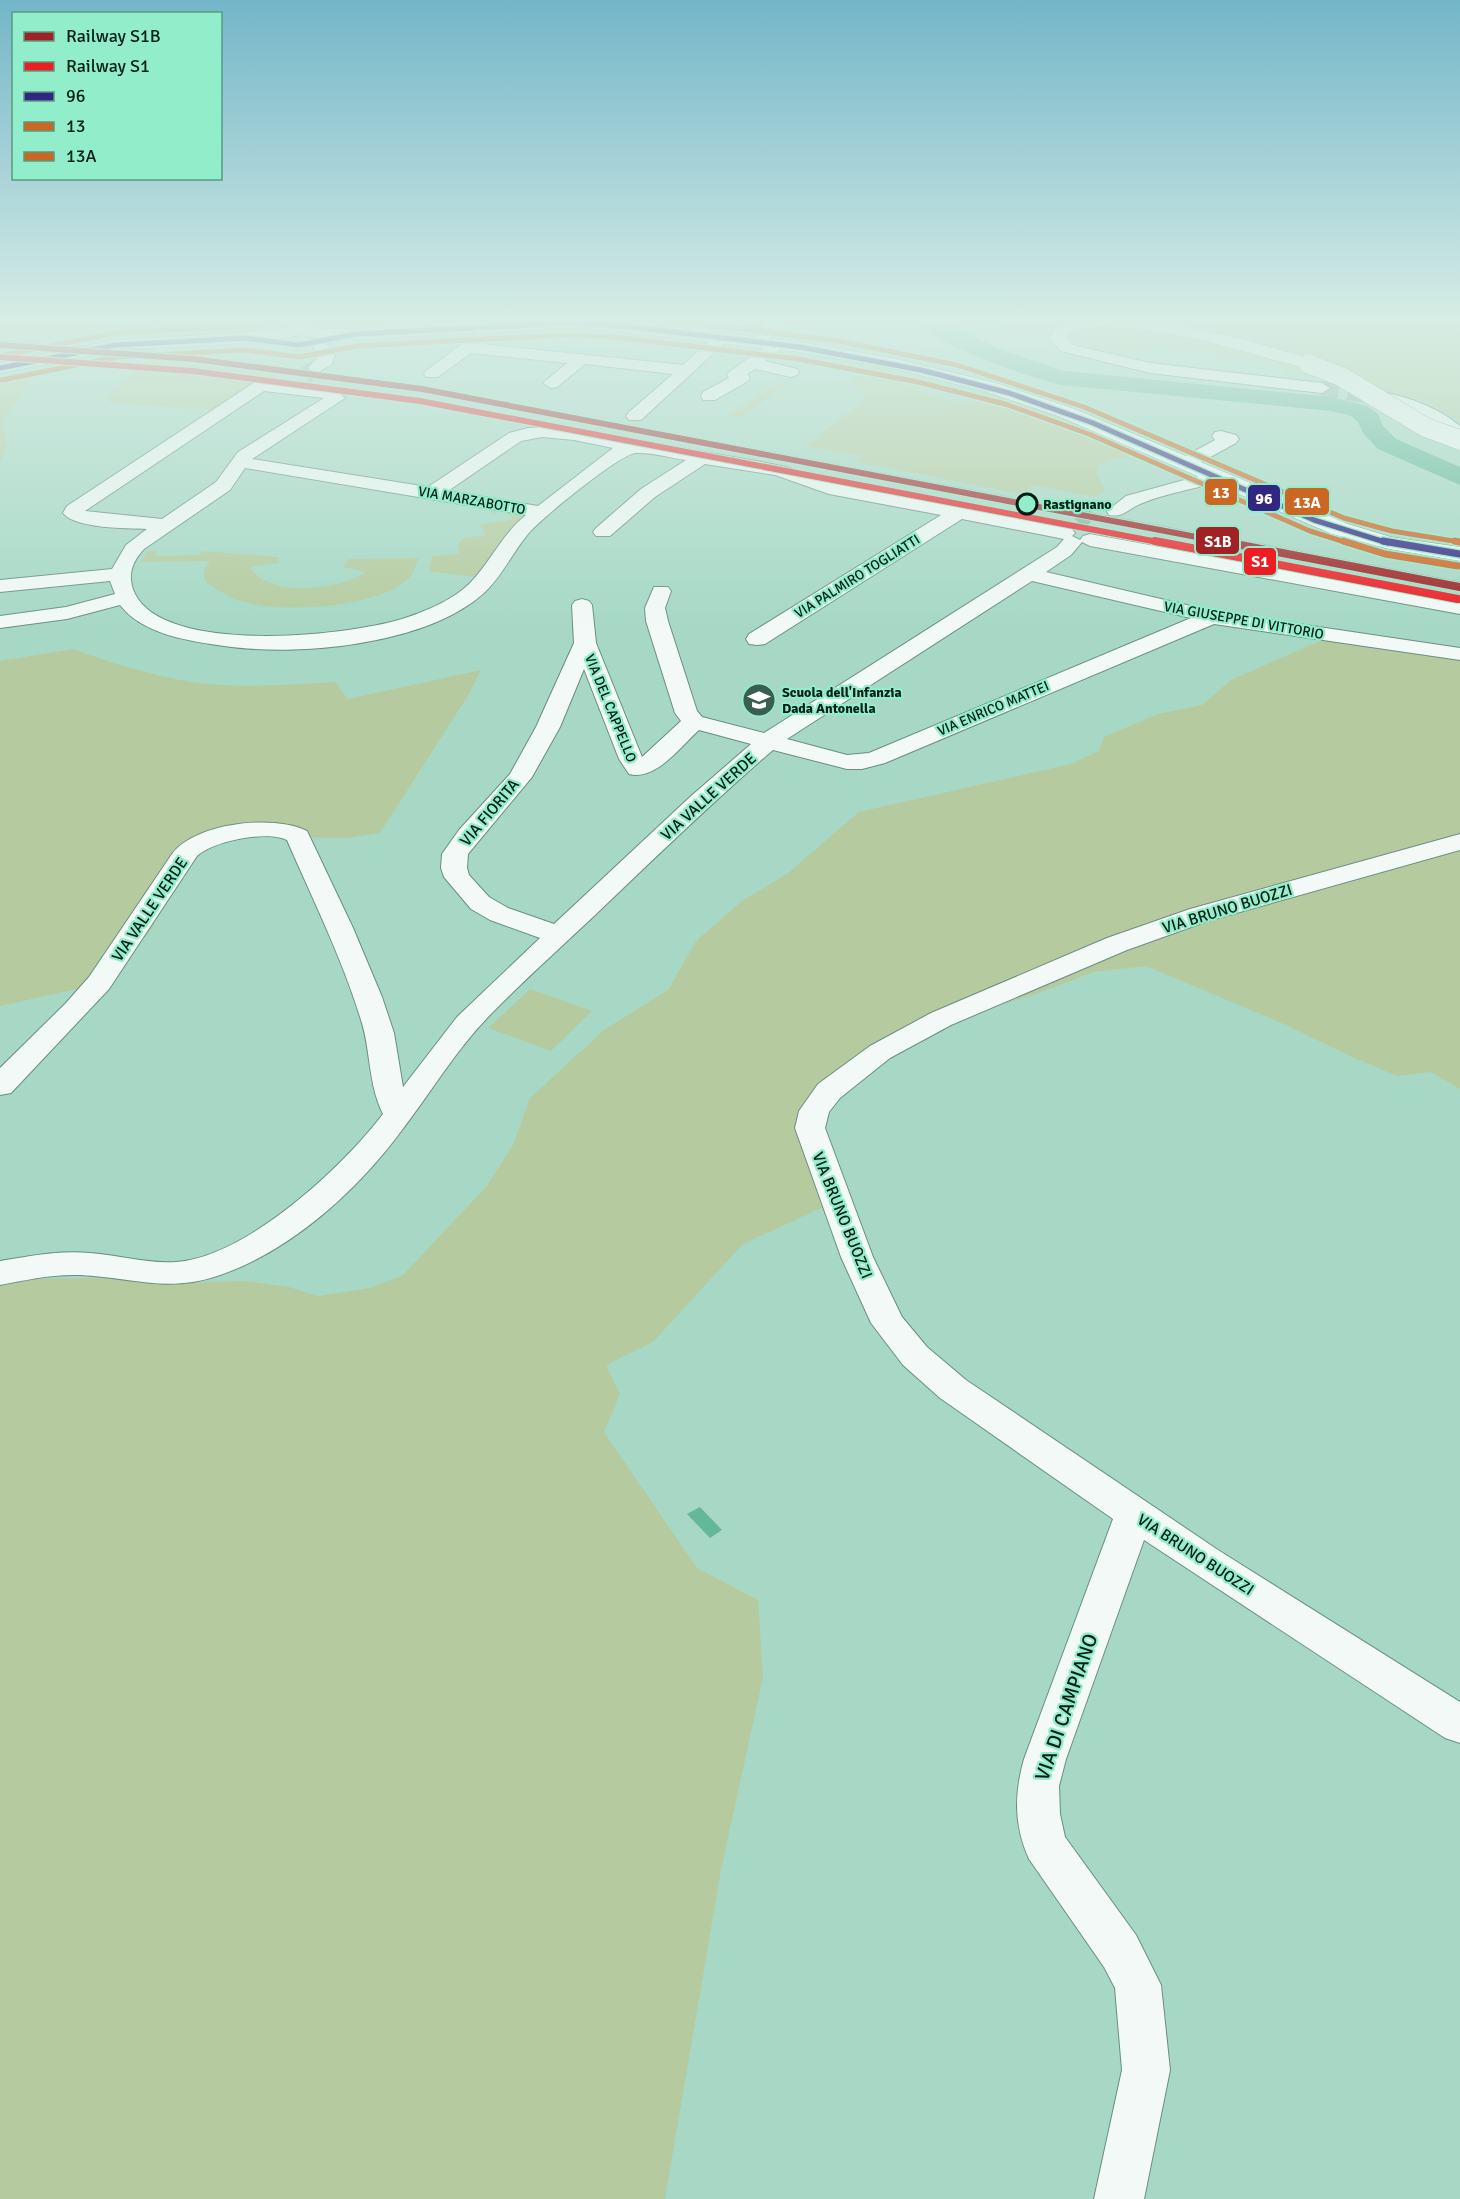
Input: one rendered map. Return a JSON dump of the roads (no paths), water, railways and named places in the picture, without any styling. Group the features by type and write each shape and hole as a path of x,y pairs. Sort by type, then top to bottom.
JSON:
{"main road":[{"path":"1093,424 1314,520 1348,532 1408,547 1460,554"},
{"path":"1419,424 1460,440"}],"street":[{"path":"167,525 89,519 73,513 74,510 204,424"},
{"path":"0,622 67,613 125,598 121,574 124,562 133,549 223,486 244,456 296,424"},
{"path":"1447,424 1460,435"},
{"path":"432,493 515,437 527,433 546,432 780,471 829,488 958,513 1081,533 1460,608"},
{"path":"1186,463 1230,440 1221,436"},
{"path":"542,512 603,462 625,448 634,447"},
{"path":"603,532 614,520 648,493 703,457"},
{"name":"VIA MARZABOTTO","path":"240,462 542,512"},
{"path":"1116,511 1133,500 1217,477"},
{"path":"1096,506 1104,501 1158,492"},
{"name":"VIA MARZABOTTO","path":"125,598 157,622 190,634 214,639 251,643 304,643 373,633 421,620 469,594 478,587 513,538 542,512"},
{"name":"VIA PALMIRO TOGLIATTI","path":"757,639 958,513"},
{"name":"VIA VALLE VERDE","path":"0,1273 35,1266 85,1263 153,1275 179,1274 203,1269 255,1246 296,1217 351,1169 398,1114 439,1056 478,1011 702,799 770,740 1030,574 1064,551 1081,533"},
{"path":"0,586 121,574"},
{"name":"VIA GIUSEPPE DI VITTORIO","path":"1030,574 1212,617 1460,654"},
{"path":"661,591 655,608 657,621 686,713 694,722 770,740"},
{"name":"VIA FIORITA","path":"558,935 499,914 480,903 457,877 454,868 455,854 468,835 520,777 548,727 585,643 582,605"},
{"name":"VIA ENRICO MATTEI","path":"770,740 847,762 862,762 1212,617"},
{"name":"VIA DEL CAPPELLO","path":"585,643 637,769 647,765 694,722"},
{"name":"VIA VALLE VERDE","path":"0,1086 99,983 191,848 234,834 271,827 292,831 298,836 363,984 385,1051 387,1090 398,1114"},
{"name":"VIA BRUNO BUOZZI","path":"1460,842 1199,915 1117,944 941,1019 880,1052 829,1091 814,1112 810,1128 818,1156 857,1257 888,1323 915,1356 953,1389 1134,1514 1460,1725"},
{"name":"VIA DI CAMPIANO","path":"1119,2199 1146,2070 1138,1985 1119,1951 1045,1845 1038,1805 1038,1786 1045,1760 1134,1514"}],"waterway":[{"path":"1371,424 1387,444 1460,477"}],"tunnel":[{"path":"1078,522 1096,506"}],"railway":[{"path":"619,424 1248,543"},
{"path":"1240,541 1460,583"}],"rail line":[{"name":"S1","path":"539,424 1458,599"},
{"name":"S1B","path":"603,424 1460,587"}],"place":[{"name":"Rastignano","path":"1027,504"},
{"name":"Scuola dell'Infanzia Dada Antonella","path":"759,700"}]}
